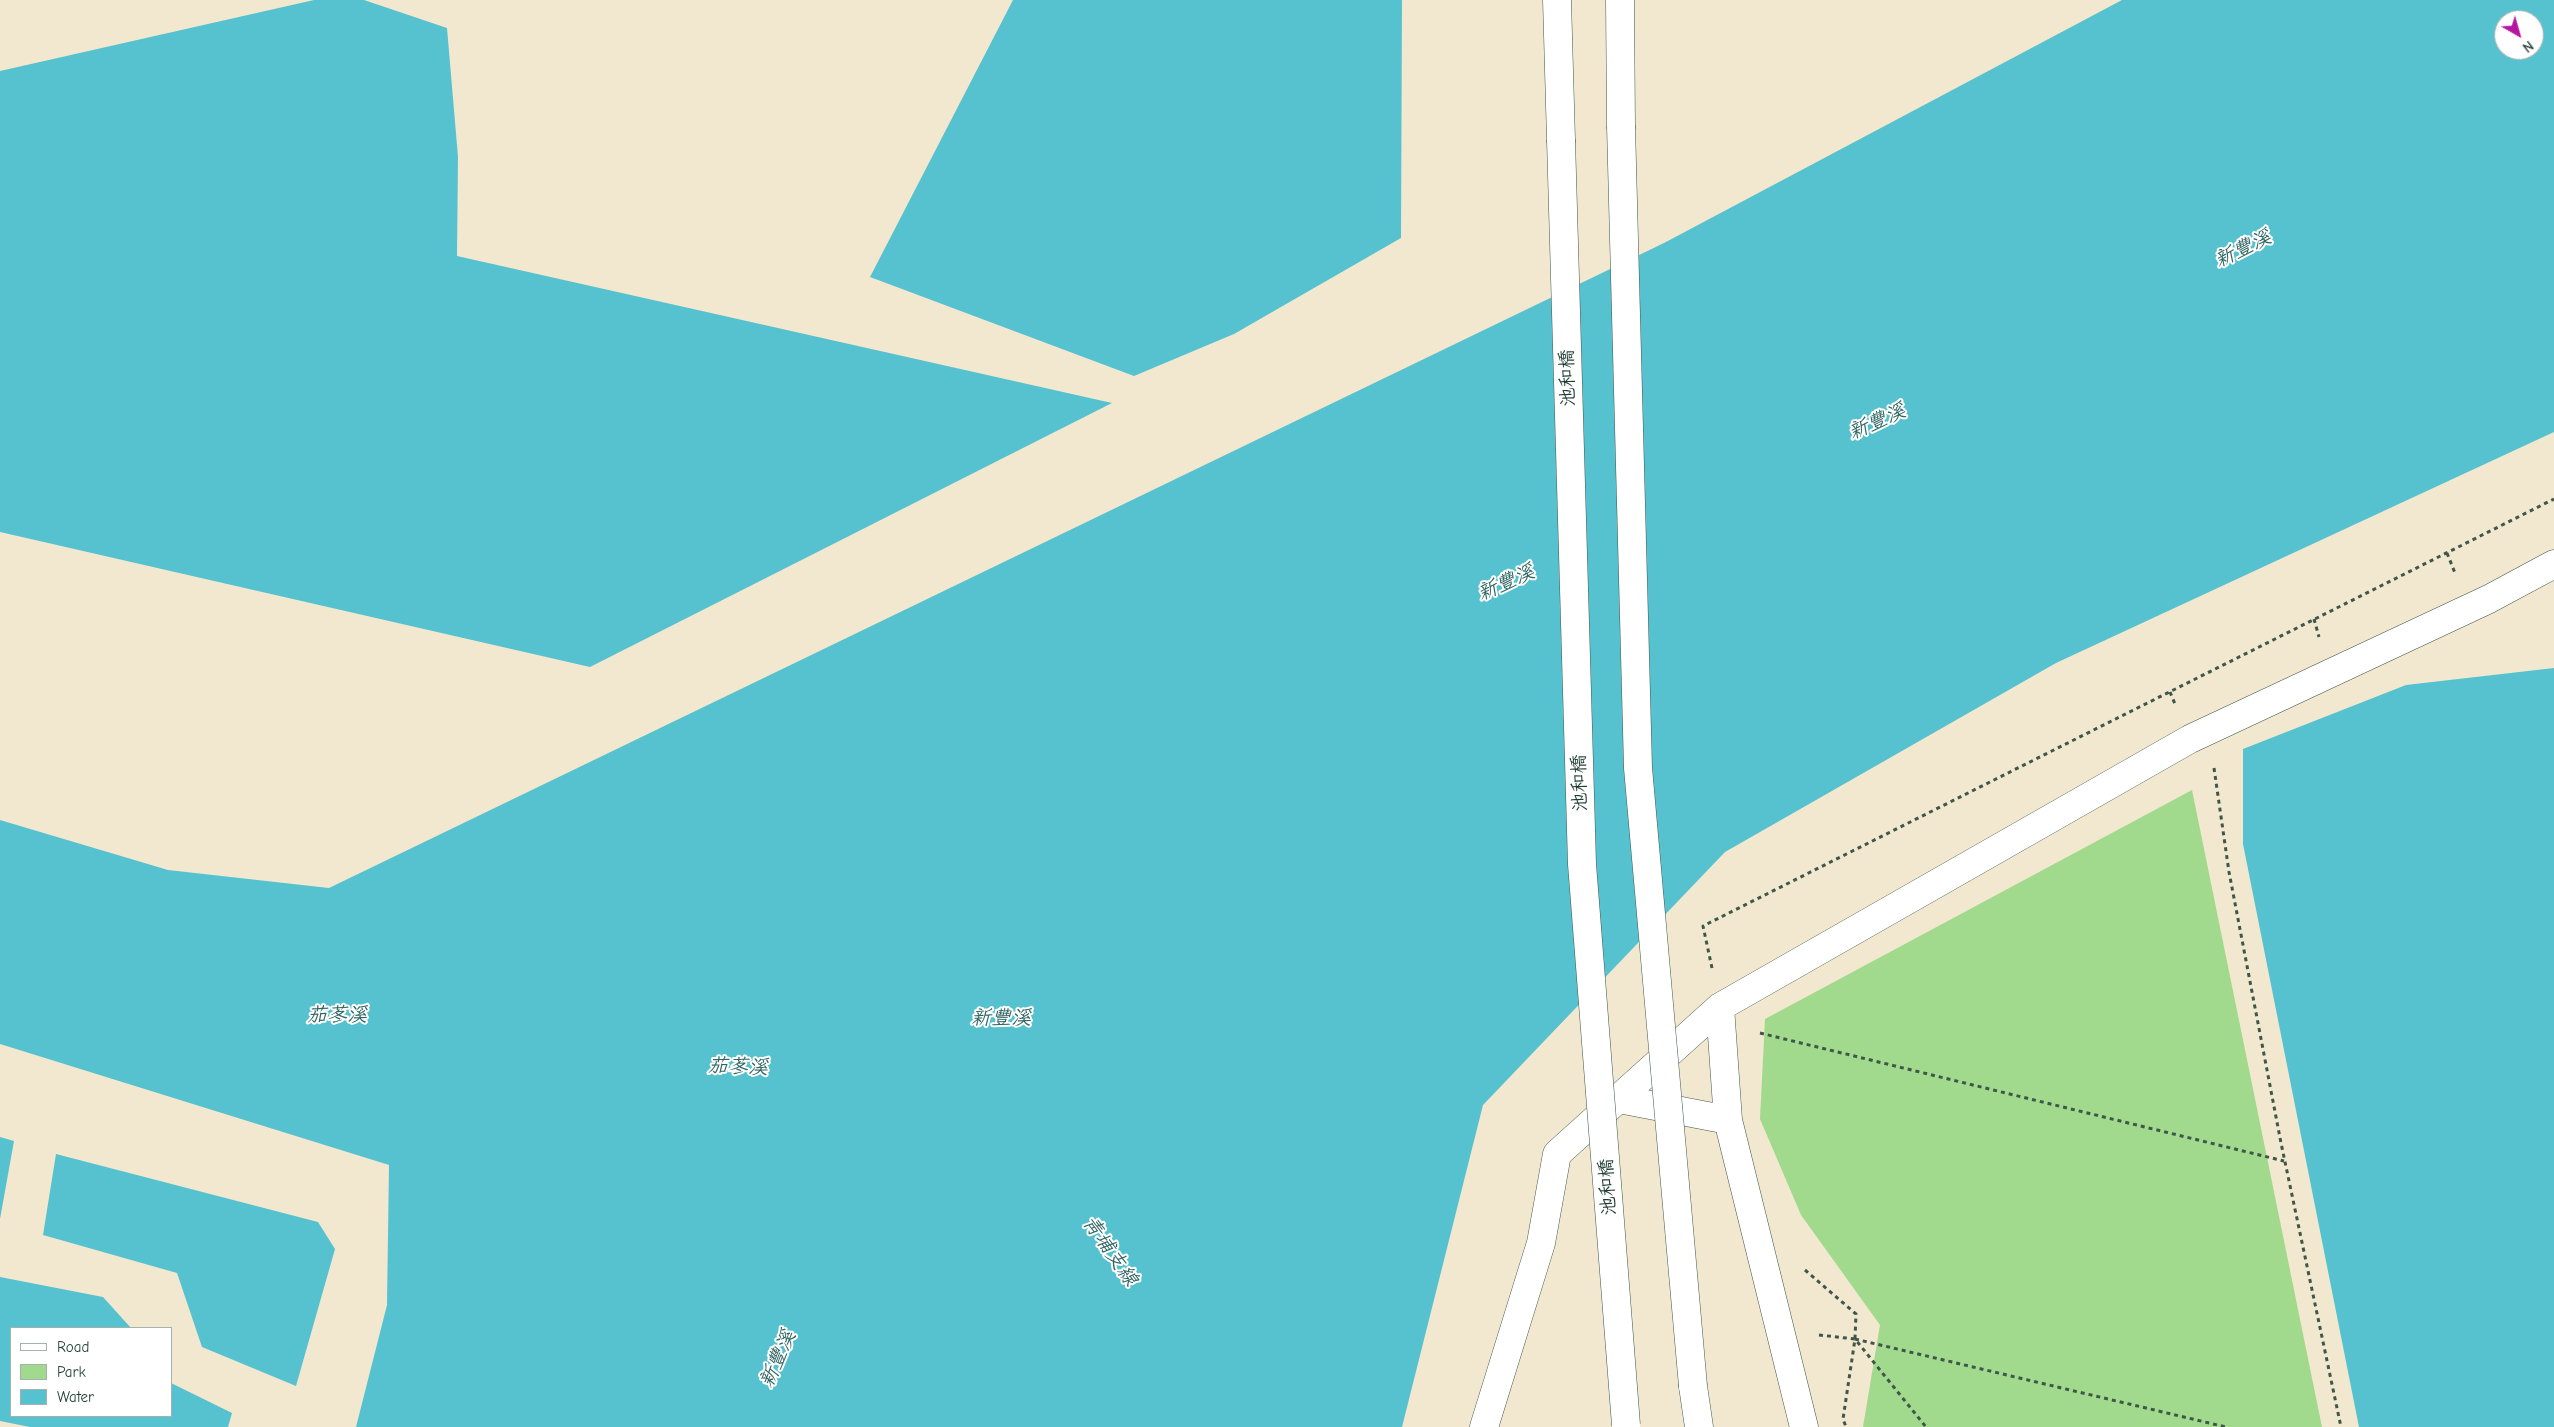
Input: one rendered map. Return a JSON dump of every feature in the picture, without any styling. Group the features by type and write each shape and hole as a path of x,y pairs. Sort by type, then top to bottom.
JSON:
{"main road":[{"name":"池和橋","path":"1557,0 1582,864 1626,1426"},
{"path":"1620,0 1621,126 1638,768 1693,1386 1699,1427"},
{"path":"1484,1427 1541,1243 1557,1154 1720,1008 2190,739 2489,599 2554,564"},
{"path":"1720,1008 1728,1120 1761,1244 1804,1427"},
{"path":"1618,1099 1728,1120"}],"path":[{"path":"1703,926 2554,500"},
{"path":"2210,730 2229,872 2284,1161 2341,1427"},
{"path":"2206,772 2214,767"},
{"path":"1754,1032 2284,1161"},
{"path":"1802,1262 1805,1270 1856,1314 1855,1339 1843,1418 1846,1427"},
{"path":"1780,1331 1855,1339 2226,1427"},
{"path":"1855,1339 1926,1427"}],"green space":[{"path":"2192,790 2322,1427 1863,1427 1880,1325 1801,1215 1760,1119 1765,1019"}],"water":[{"path":"314,0 364,0 447,28 458,157 457,256 1112,403 590,667 0,532 0,71"},
{"path":"1013,0 1402,0 1401,238 1234,334 1134,376 870,277"},
{"name":"新豐溪","path":"2122,0 2554,0 2554,432 2056,663 1725,852 1483,1105 1402,1427 356,1427 387,1305 389,1165 0,1044 0,820 168,870 329,888 1664,243"},
{"path":"2554,668 2554,1427 2359,1427 2243,844 2243,749 2406,685"},
{"path":"0,1137 14,1141 0,1219"},
{"path":"56,1154 318,1222 335,1249 296,1386 202,1347 177,1273 43,1235"},
{"path":"0,1277 103,1297 130,1327 10,1327 10,1417 172,1417 172,1383 232,1413 228,1427 30,1427 0,1421"}],"water label":[{"name":"茄苳溪","path":"337,1015"},
{"name":"茄苳溪","path":"738,1067"},
{"name":"青埔支線","path":"1110,1251"}]}
